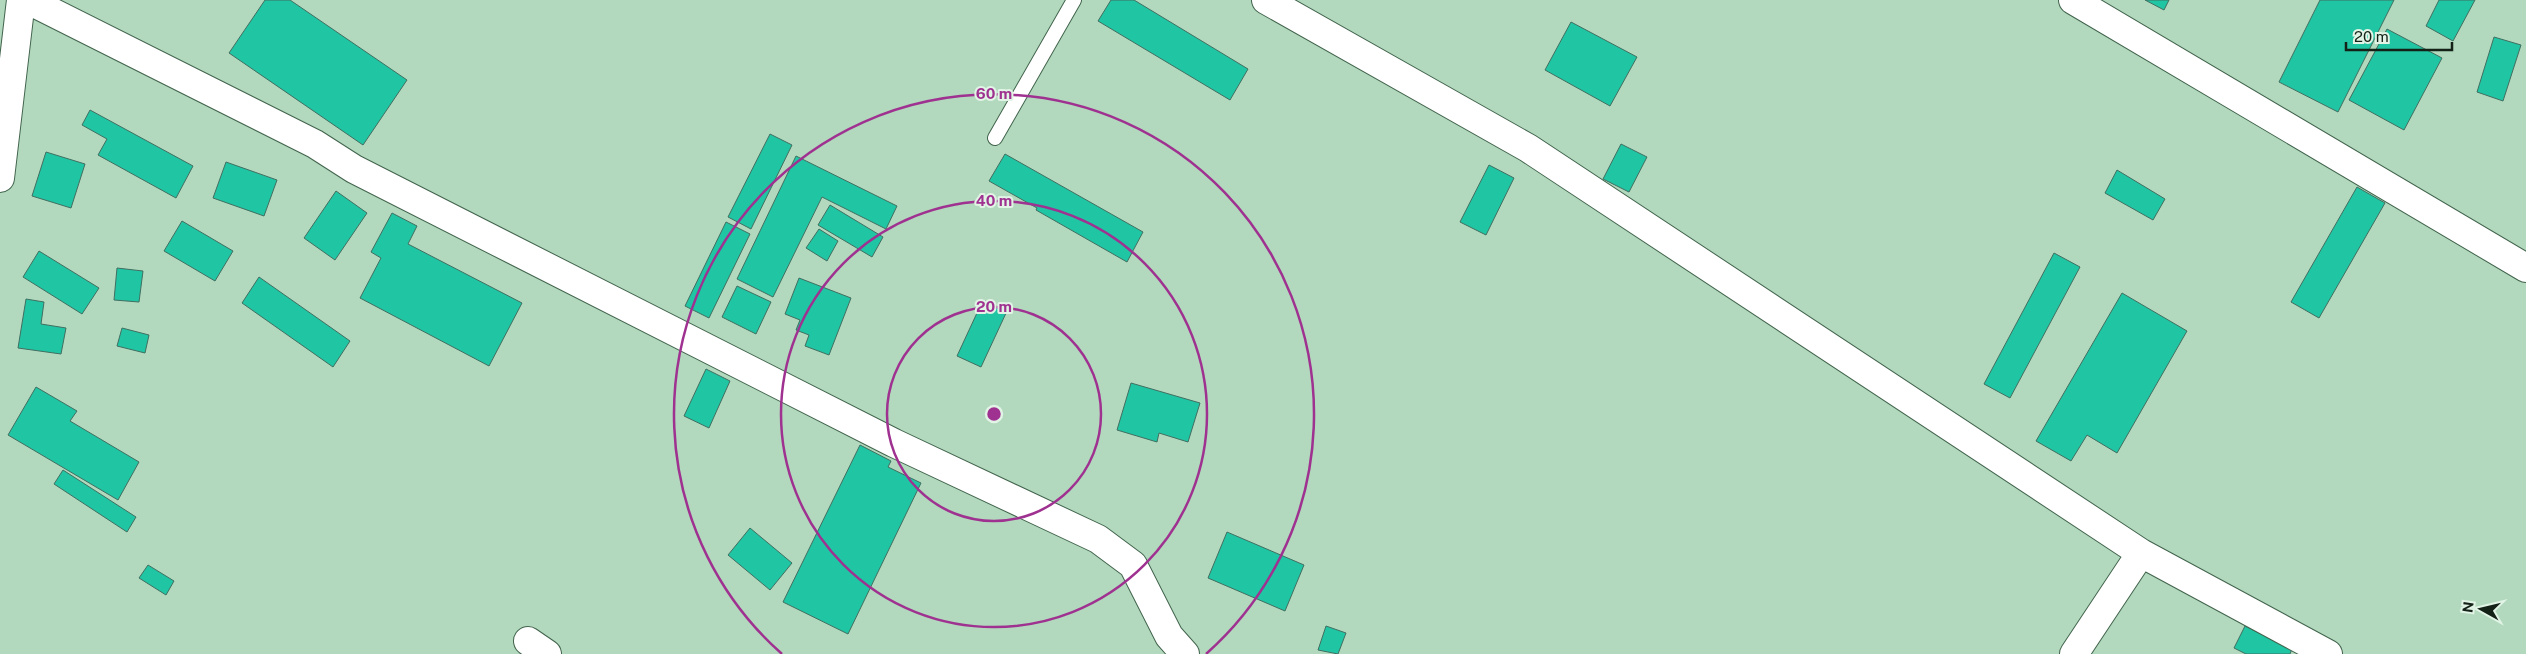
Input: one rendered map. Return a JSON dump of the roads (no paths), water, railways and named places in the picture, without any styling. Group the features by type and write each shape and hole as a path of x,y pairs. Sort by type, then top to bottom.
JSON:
{"street":[{"path":"0,178 21,0"},
{"path":"28,0 315,144 371,178 894,443 1098,539 1133,565 1169,636 1185,654"},
{"path":"1266,0 1528,148 2141,553 2328,654"},
{"path":"2072,0 2526,268"},
{"path":"2074,654 2141,553"}],"lane":[{"path":"996,138 1074,0"}]}
